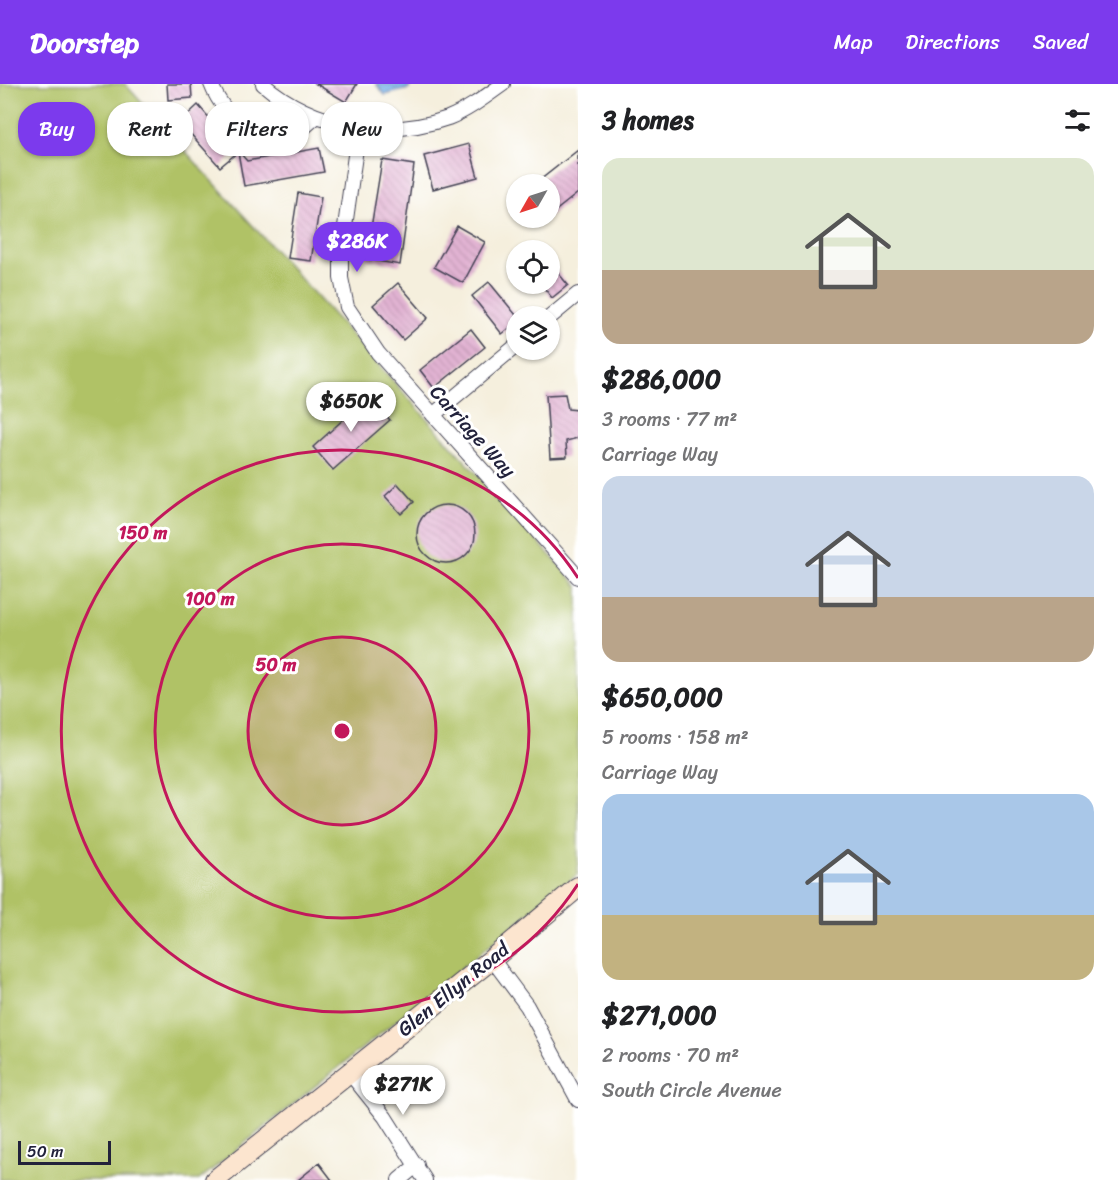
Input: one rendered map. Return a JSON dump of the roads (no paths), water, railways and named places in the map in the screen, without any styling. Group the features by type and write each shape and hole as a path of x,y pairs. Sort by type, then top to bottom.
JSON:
{"street":[{"path":"211,84 216,97 255,138 300,131 317,116"},
{"path":"263,84 288,102 321,117"},
{"path":"403,126 417,126 449,117 476,104 502,84"},
{"name":"Carriage Way","path":"355,156 341,255 347,307 366,338 578,577"},
{"path":"560,309 578,294"},
{"path":"433,415 506,354"},
{"name":"Glen Ellyn Road","path":"214,1180 492,959 578,887"},
{"path":"492,959 527,1006 578,1100"},
{"path":"349,1072 385,1117 425,1180"},
{"path":"399,1180 417,1165"}],"water":[{"path":"376,84 410,84 409,89 385,95"}]}
